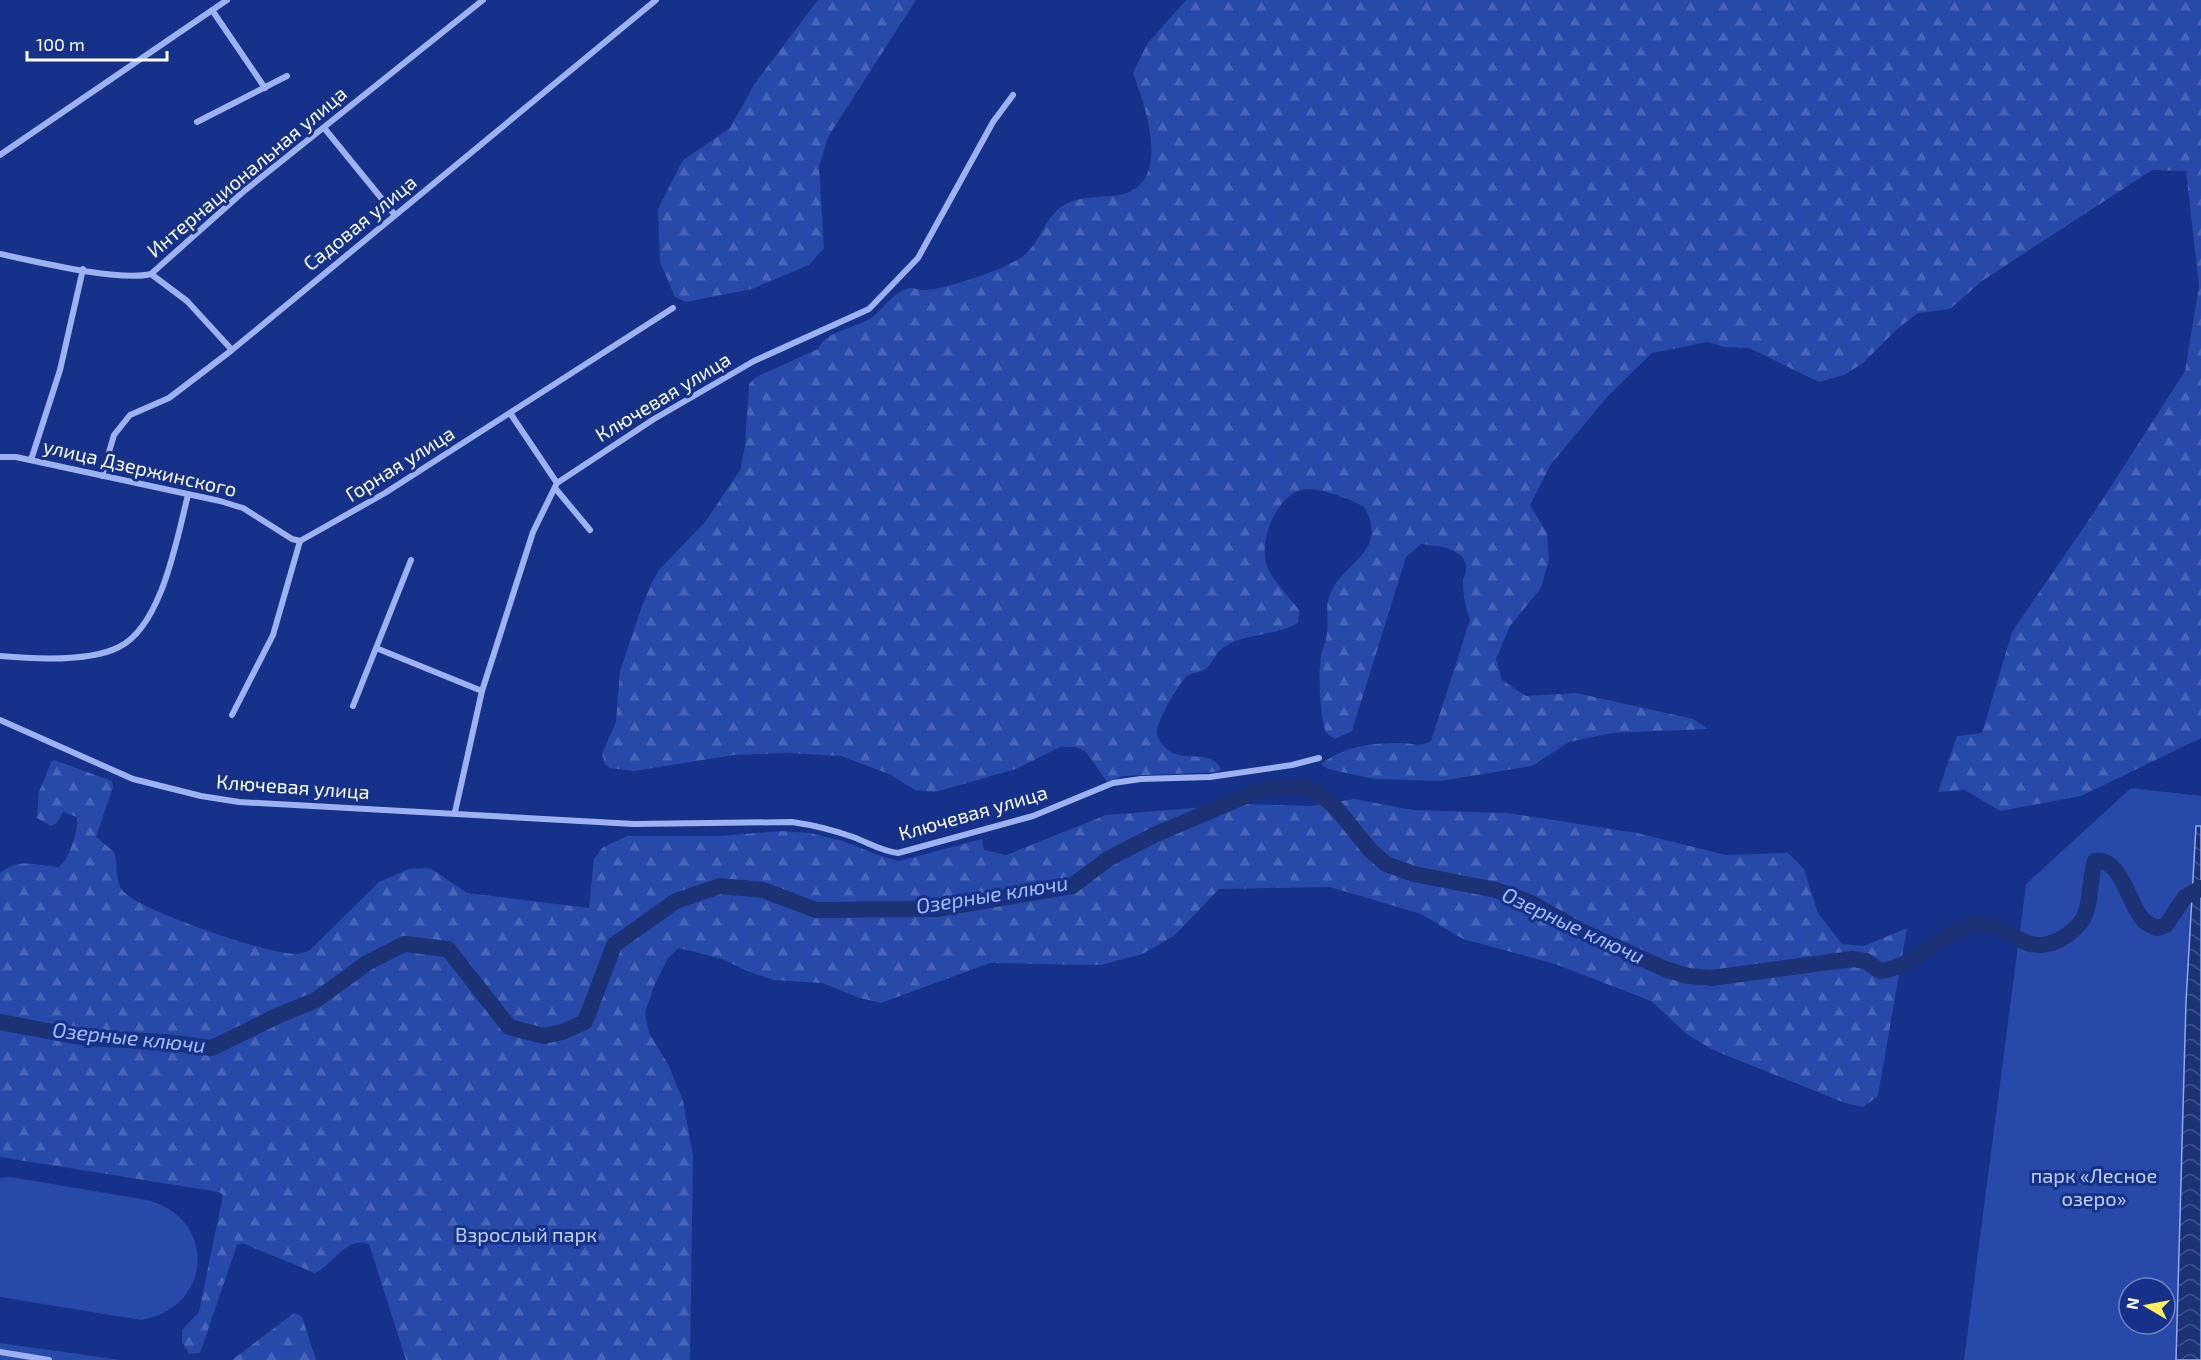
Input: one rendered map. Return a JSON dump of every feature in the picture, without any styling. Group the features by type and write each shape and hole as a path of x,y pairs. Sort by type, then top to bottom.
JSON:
{"street":[{"path":"0,155 227,0"},
{"name":"Интернациональная улица","path":"0,254 83,269 139,276 151,274 202,225 325,129 483,0"},
{"name":"Садовая улица","path":"102,476 114,435 130,415 169,398 232,350 656,0"},
{"path":"212,10 265,88"},
{"path":"197,122 287,76"},
{"name":"Ключевая улица","path":"455,812 482,691 533,532 556,486 654,419 754,361 869,309 918,258 993,122 1013,95"},
{"path":"325,129 395,215"},
{"path":"31,460 61,364 83,269"},
{"path":"151,274 187,301 232,350"},
{"name":"Горная улица","path":"300,541 352,513 673,308"},
{"path":"510,413 556,486 590,530"},
{"name":"улица Дзержинского","path":"0,457 31,460 243,508 292,539 300,541"},
{"path":"0,656 71,657 103,653 120,647 136,632 156,606 188,495"},
{"path":"232,715 273,635 300,541"},
{"path":"353,706 411,560"},
{"path":"376,648 482,691"},
{"name":"Ключевая улица","path":"0,720 115,773 201,796 250,803 455,812 634,824 792,822 815,825 856,838 884,851 898,853 1033,816 1113,783 1141,779 1200,779 1292,765 1319,758"},
{"path":"0,1352 49,1360"}],"green space":[{"path":"818,0 916,0 828,137 819,167 824,248 809,265 752,289 686,302 675,297 660,262 658,209 683,160 730,128 755,83"},
{"path":"1186,0 2201,0 2201,738 2081,796 2000,811 1965,790 1938,792 1957,736 1982,733 2012,632 2101,502 2185,371 2199,286 2186,171 2152,170 1982,281 1950,309 1918,313 1898,328 1863,363 1844,375 1819,382 1749,348 1724,347 1708,342 1652,353 1608,396 1551,464 1530,505 1547,533 1549,560 1541,588 1510,626 1496,659 1502,680 1526,696 1576,693 1693,719 1708,729 1611,733 1569,742 1532,766 1440,781 1374,779 1328,769 1321,764 1349,749 1389,743 1420,745 1431,741 1470,620 1464,593 1463,581 1466,569 1462,557 1450,549 1421,544 1406,557 1352,731 1335,739 1329,735 1325,731 1323,719 1320,681 1328,601 1335,585 1368,546 1371,523 1364,507 1333,494 1308,489 1292,494 1276,511 1265,547 1268,569 1299,610 1298,623 1233,642 1222,649 1207,668 1186,677 1168,703 1160,720 1157,734 1169,751 1210,759 1216,762 1221,769 1217,772 1123,776 1107,782 1086,752 1076,747 1060,747 1016,769 935,792 915,790 889,774 841,756 786,753 734,755 634,771 610,768 605,764 602,754 616,722 620,671 642,606 659,570 706,521 740,470 745,446 749,384 756,377 818,349 827,338 834,334 871,318 894,296 905,289 924,290 946,287 1014,262 1028,252 1050,218 1068,203 1083,198 1123,194 1138,186 1147,174 1151,158 1151,140 1148,121 1133,73 1147,44"},
{"name":"Взрослый парк","path":"54,760 112,781 113,787 96,837 114,852 118,882 123,891 134,899 177,920 234,940 296,954 309,951 379,882 409,869 430,868 467,893 589,908 594,859 602,848 627,836 720,836 780,831 810,833 843,841 899,861 982,839 984,850 1006,855 1106,815 1244,804 1311,806 1354,799 1413,810 1508,813 1637,833 1726,855 1788,853 1804,869 1818,913 1842,944 1864,946 1907,928 1878,1096 1863,1107 1845,1103 1713,1050 1688,1035 1651,1001 1555,964 1463,939 1421,914 1330,887 1219,889 1174,936 1142,954 1101,965 990,963 881,1003 860,998 822,983 774,980 722,959 679,948 668,958 645,1012 649,1033 668,1064 683,1101 693,1156 690,1360 406,1360 369,1244 361,1243 346,1248 315,1273 242,1243 237,1245 200,1353 189,1354 182,1342 182,1330 199,1312 223,1195 219,1192 0,1157 0,873 14,865 21,864 59,867 70,851 77,817 63,812 57,823 51,826 37,818 39,792 51,762"},
{"name":"парк «Лесное озеро»","path":"2131,788 2201,796 2201,1360 1964,1360 2026,884"},
{"path":"11,1177 147,1200 170,1210 186,1225 195,1243 198,1262 193,1282 182,1299 165,1312 141,1320 0,1297 0,1178"},
{"path":"294,1313 302,1317 316,1360 232,1360"},
{"path":"0,1343 121,1360 0,1360"}],"water":[{"path":"2196,826 2201,826 2201,1360 2176,1360 2186,1002"}],"waterway":[{"name":"Озерные ключи","path":"0,1022 85,1038 165,1042 212,1048 277,1016 316,1000 367,963 404,944 448,949 509,1027 544,1036 562,1032 585,1022 614,945 676,901 720,886 763,890 816,910 936,909 1072,886 1108,859 1154,835 1260,790 1303,786 1318,792 1337,809 1370,850 1386,864 1414,874 1496,890 1531,903 1579,930 1665,969 1688,976 1711,978 1852,959 1866,961 1880,971 1905,963 1949,935 1974,925 1986,924 2034,945 2046,944 2065,936 2083,919 2088,905 2095,861 2112,866 2144,921 2157,928 2166,925 2185,897 2201,888"}]}
